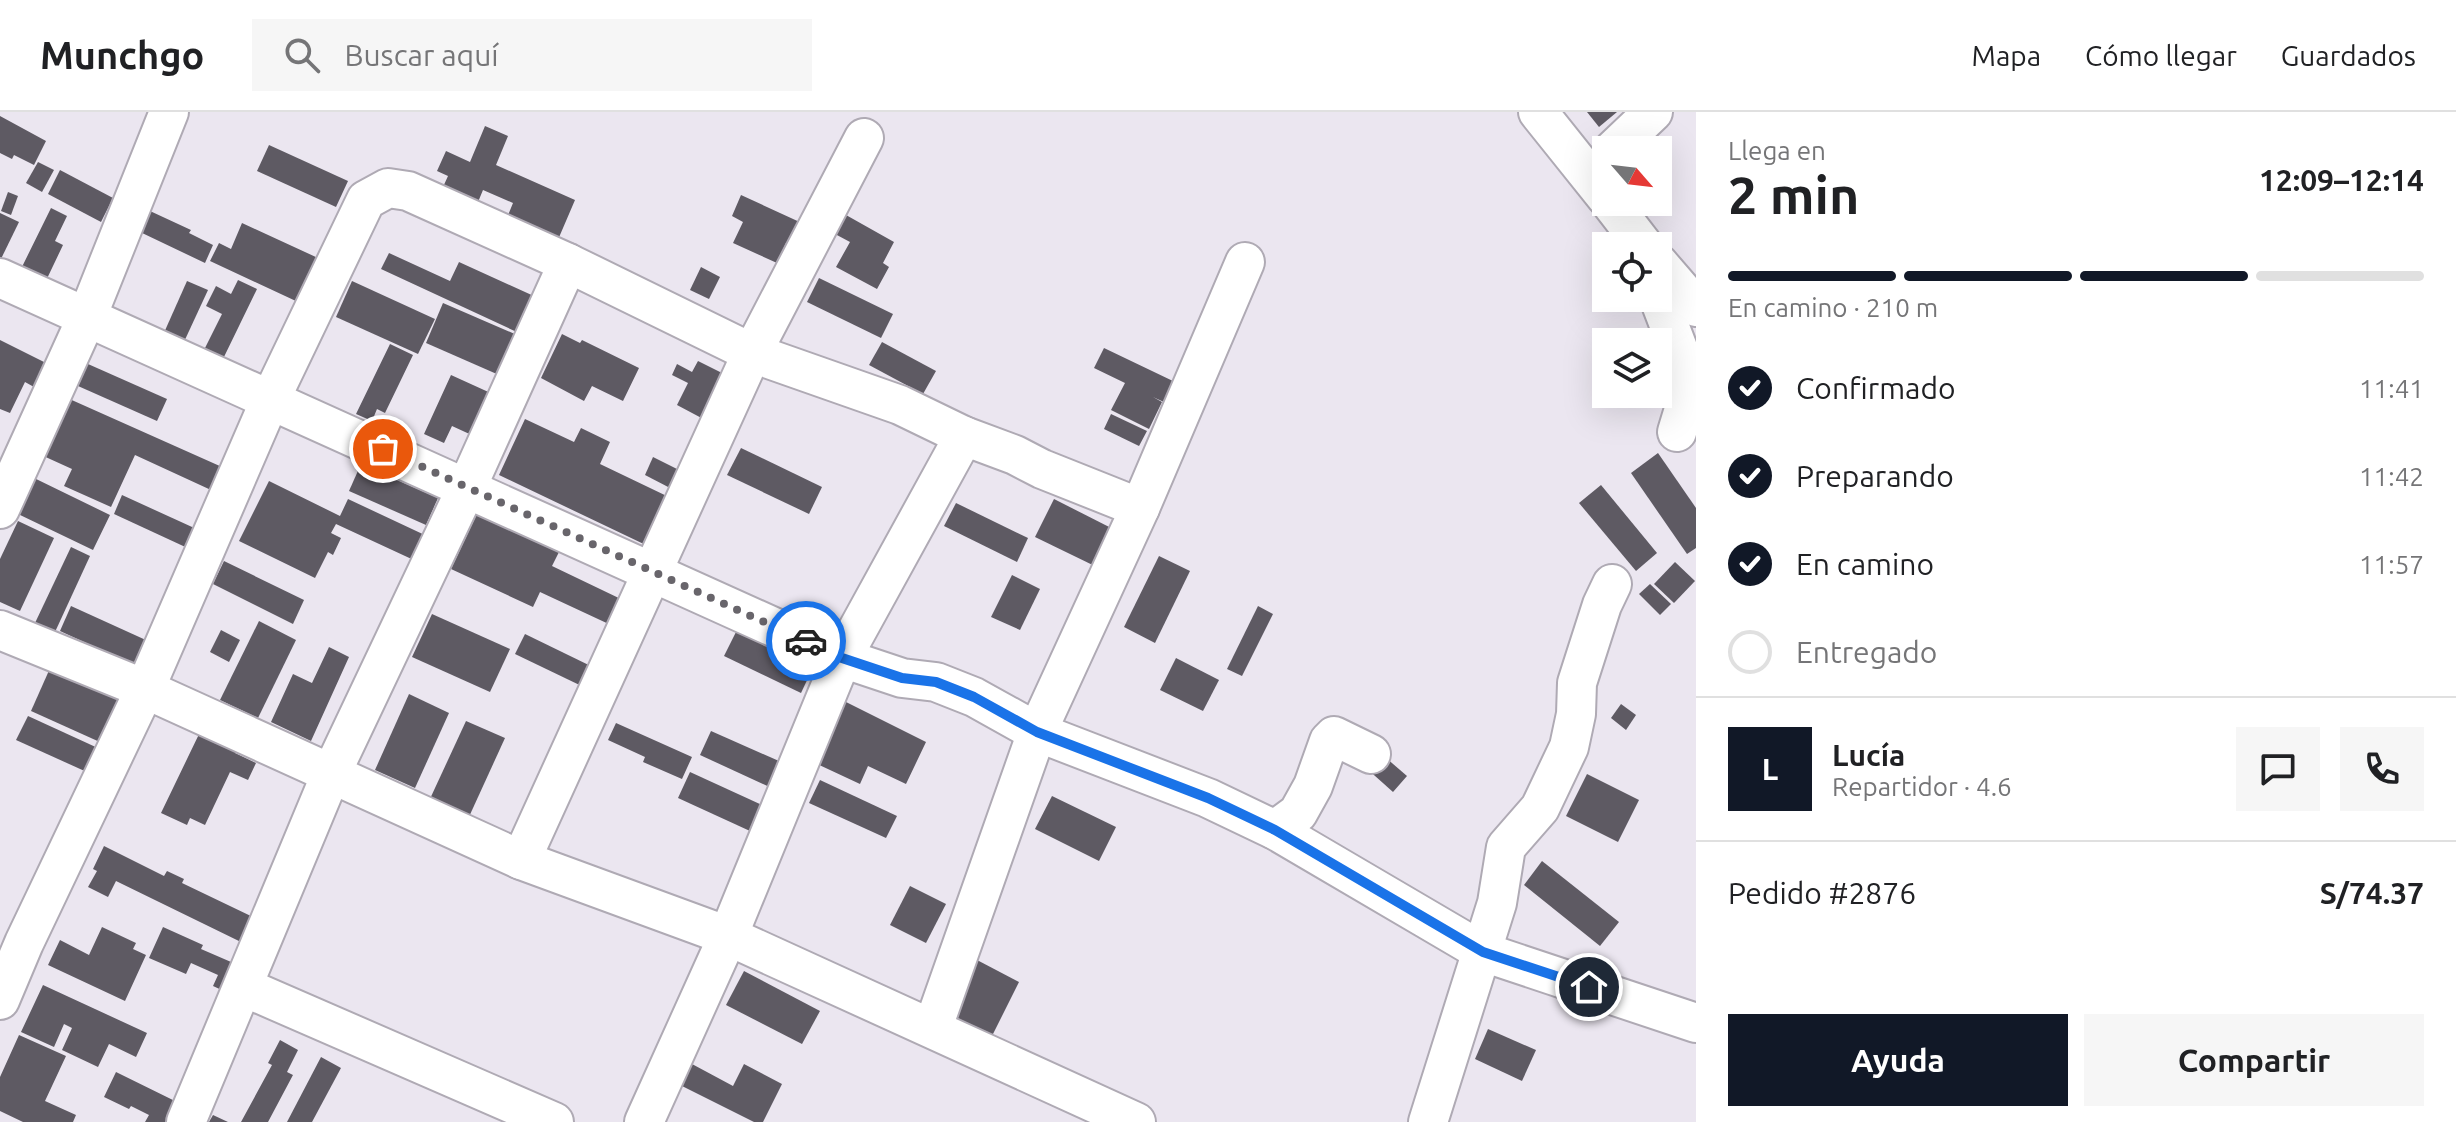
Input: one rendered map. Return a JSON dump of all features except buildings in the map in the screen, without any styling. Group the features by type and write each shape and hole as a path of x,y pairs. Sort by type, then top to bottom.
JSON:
{"street":[{"path":"0,509 9,468 87,317 169,112"},
{"path":"1538,112 1592,164"},
{"path":"1635,136 1653,112"},
{"path":"521,860 752,353 864,138"},
{"path":"0,1000 12,938 145,689 271,398 366,200 388,188 408,191 568,263 752,353 900,405 964,436 1140,508"},
{"path":"933,1027 1037,732 1140,508 1245,262"},
{"path":"186,1122 331,774 467,487 568,263"},
{"path":"0,278 842,658 902,678 936,682 974,697 1037,732 1208,798 1275,830 1483,952 1696,1023"},
{"path":"1672,279 1696,307"},
{"path":"1664,312 1684,364 1684,409 1677,432"},
{"path":"644,1122 728,936 842,658 964,436"},
{"path":"1428,1122 1497,903 1506,847 1540,808 1569,747 1576,714 1577,683 1602,605 1612,584"},
{"path":"0,630 145,689 521,860 728,936 1136,1122"},
{"path":"1275,830 1298,813 1313,786 1329,741 1334,736 1371,754"},
{"path":"244,987 554,1122"}],"way so far":[{"path":"383,449 806,641"}],"route":[{"path":"806,641 842,658 902,678 936,682 974,697 1037,732 1208,798 1275,830 1483,952 1589,987"}]}
